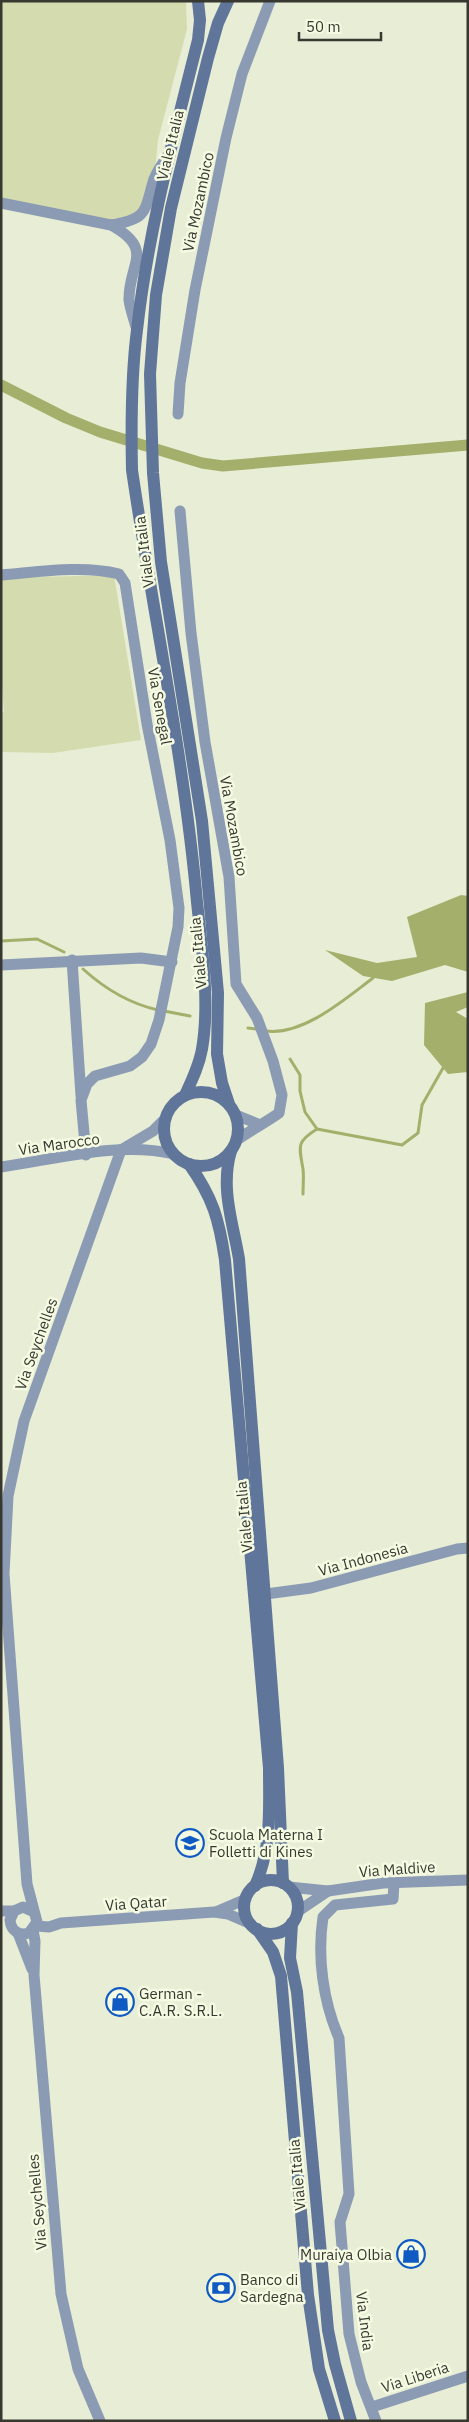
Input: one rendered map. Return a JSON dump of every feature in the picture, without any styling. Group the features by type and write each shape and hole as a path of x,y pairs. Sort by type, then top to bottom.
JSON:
{"main road":[{"name":"Viale Italia","path":"185,1095 198,1066 202,1049 204,1024 202,952 190,822 132,470 130,415 137,331 148,252 198,40 200,15 198,1"},
{"name":"Viale Italia","path":"228,1 220,19 184,153 162,254 152,330 151,424 153,474 161,562 202,821 218,993 217,1054 222,1083 233,1110"},
{"path":"209,1092 220,1097 233,1110 238,1127 234,1146 223,1159 201,1166 190,1164 174,1154 165,1138 166,1118 177,1101 185,1095 209,1092"},
{"name":"Viale Italia","path":"234,1146 226,1182 226,1198 239,1259 266,1594 286,1885"},
{"name":"Viale Italia","path":"190,1164 216,1210 225,1260 269,1768 269,1834 265,1858 255,1886"},
{"path":"267,1880 286,1885 296,1897 295,1918 286,1929 275,1933 254,1927 245,1911 246,1899 255,1886 267,1880"},
{"name":"Viale Italia","path":"295,1918 290,1958 297,1992 326,2310 334,2364 350,2421"},
{"name":"Viale Italia","path":"254,1927 273,1952 281,1976 308,2295 319,2369 335,2421"}],"street":[{"name":"Via Mozambico","path":"178,414 180,383 193,298 220,167 242,74 270,1"},
{"path":"111,225 126,222 141,215 146,209 155,176 171,150"},
{"path":"1,202 111,225 124,232 134,244 138,253 129,300 137,331"},
{"name":"Via Mozambico","path":"180,511 191,633 204,734 228,877 236,984 261,1029 282,1095 279,1114 258,1124 234,1146"},
{"name":"Via Senegal","path":"1,575 57,571 110,571 119,574 124,583 175,878 178,927 161,1010 151,1044 142,1057 130,1066 95,1076 87,1084 81,1100"},
{"path":"1,965 141,958 172,962"},
{"path":"72,960 86,1155"},
{"path":"233,1110 258,1124"},
{"name":"Via Marocco","path":"121,1150 152,1131 166,1118"},
{"name":"Via Marocco","path":"1,1167 121,1150 158,1150 174,1154"},
{"name":"Via Seychelles","path":"100,2421 78,2369 61,2294 34,1975 35,1921 27,1884 4,1574 8,1496 24,1421 121,1150"},
{"name":"Via Indonesia","path":"266,1594 311,1588 457,1549 468,1548"},
{"name":"Via Maldive","path":"286,1885 328,1891 394,1883 468,1880"},
{"name":"Via India","path":"376,2421 361,2382 349,2334 340,2222 348,2194 348,2184 339,2038 330,2018 320,1947 322,1917 335,1905 392,1899 394,1883"},
{"name":"Via Seychelles","path":"27,1884 11,1921 34,1975"},
{"name":"Via Maldive","path":"295,1918 328,1891"},
{"path":"214,1912 246,1899"},
{"path":"1,1932 26,1907 35,1921"},
{"path":"1,1911 11,1921"},
{"path":"214,1912 228,1914 254,1927"},
{"name":"Via Qatar","path":"11,1921 26,1934 35,1921 49,1927 61,1923 214,1912"},
{"name":"Via Liberia","path":"372,2407 468,2376"}],"shaded area":[{"path":"1,1 186,1 187,29 158,140 154,181 146,209 126,222 1,203"},
{"path":"114,575 141,740 53,753 1,752 1,713 4,712 1,676 1,578"},
{"path":"461,895 468,896 468,972 445,965 392,981 363,976 325,950 377,963 417,957 407,917"},
{"path":"468,992 468,1007 456,1012 468,1019 468,1072 448,1074 424,1045 425,1003"}],"waterway":[{"path":"1,385 66,418 100,432 202,463 223,466 468,445"},
{"path":"1,941 37,939 64,952"},
{"path":"83,969 100,983 118,994 138,1004 158,1010"},
{"path":"266,1031 280,1031 309,1022 337,1005 373,978"},
{"path":"164,1011 190,1016"},
{"path":"248,1028 257,1029"},
{"path":"290,1059 300,1075 300,1091 305,1112 317,1129 402,1145 418,1133 422,1105 443,1068"},
{"path":"303,1194 301,1145 302,1141 317,1129"}],"place":[{"name":"Scuola Materna I Folletti di Kines","path":"190,1843"},
{"name":"German - C.A.R. S.R.L.","path":"120,2002"},
{"name":"Muraiya Olbia","path":"411,2254"},
{"name":"Banco di Sardegna","path":"221,2288"}]}
